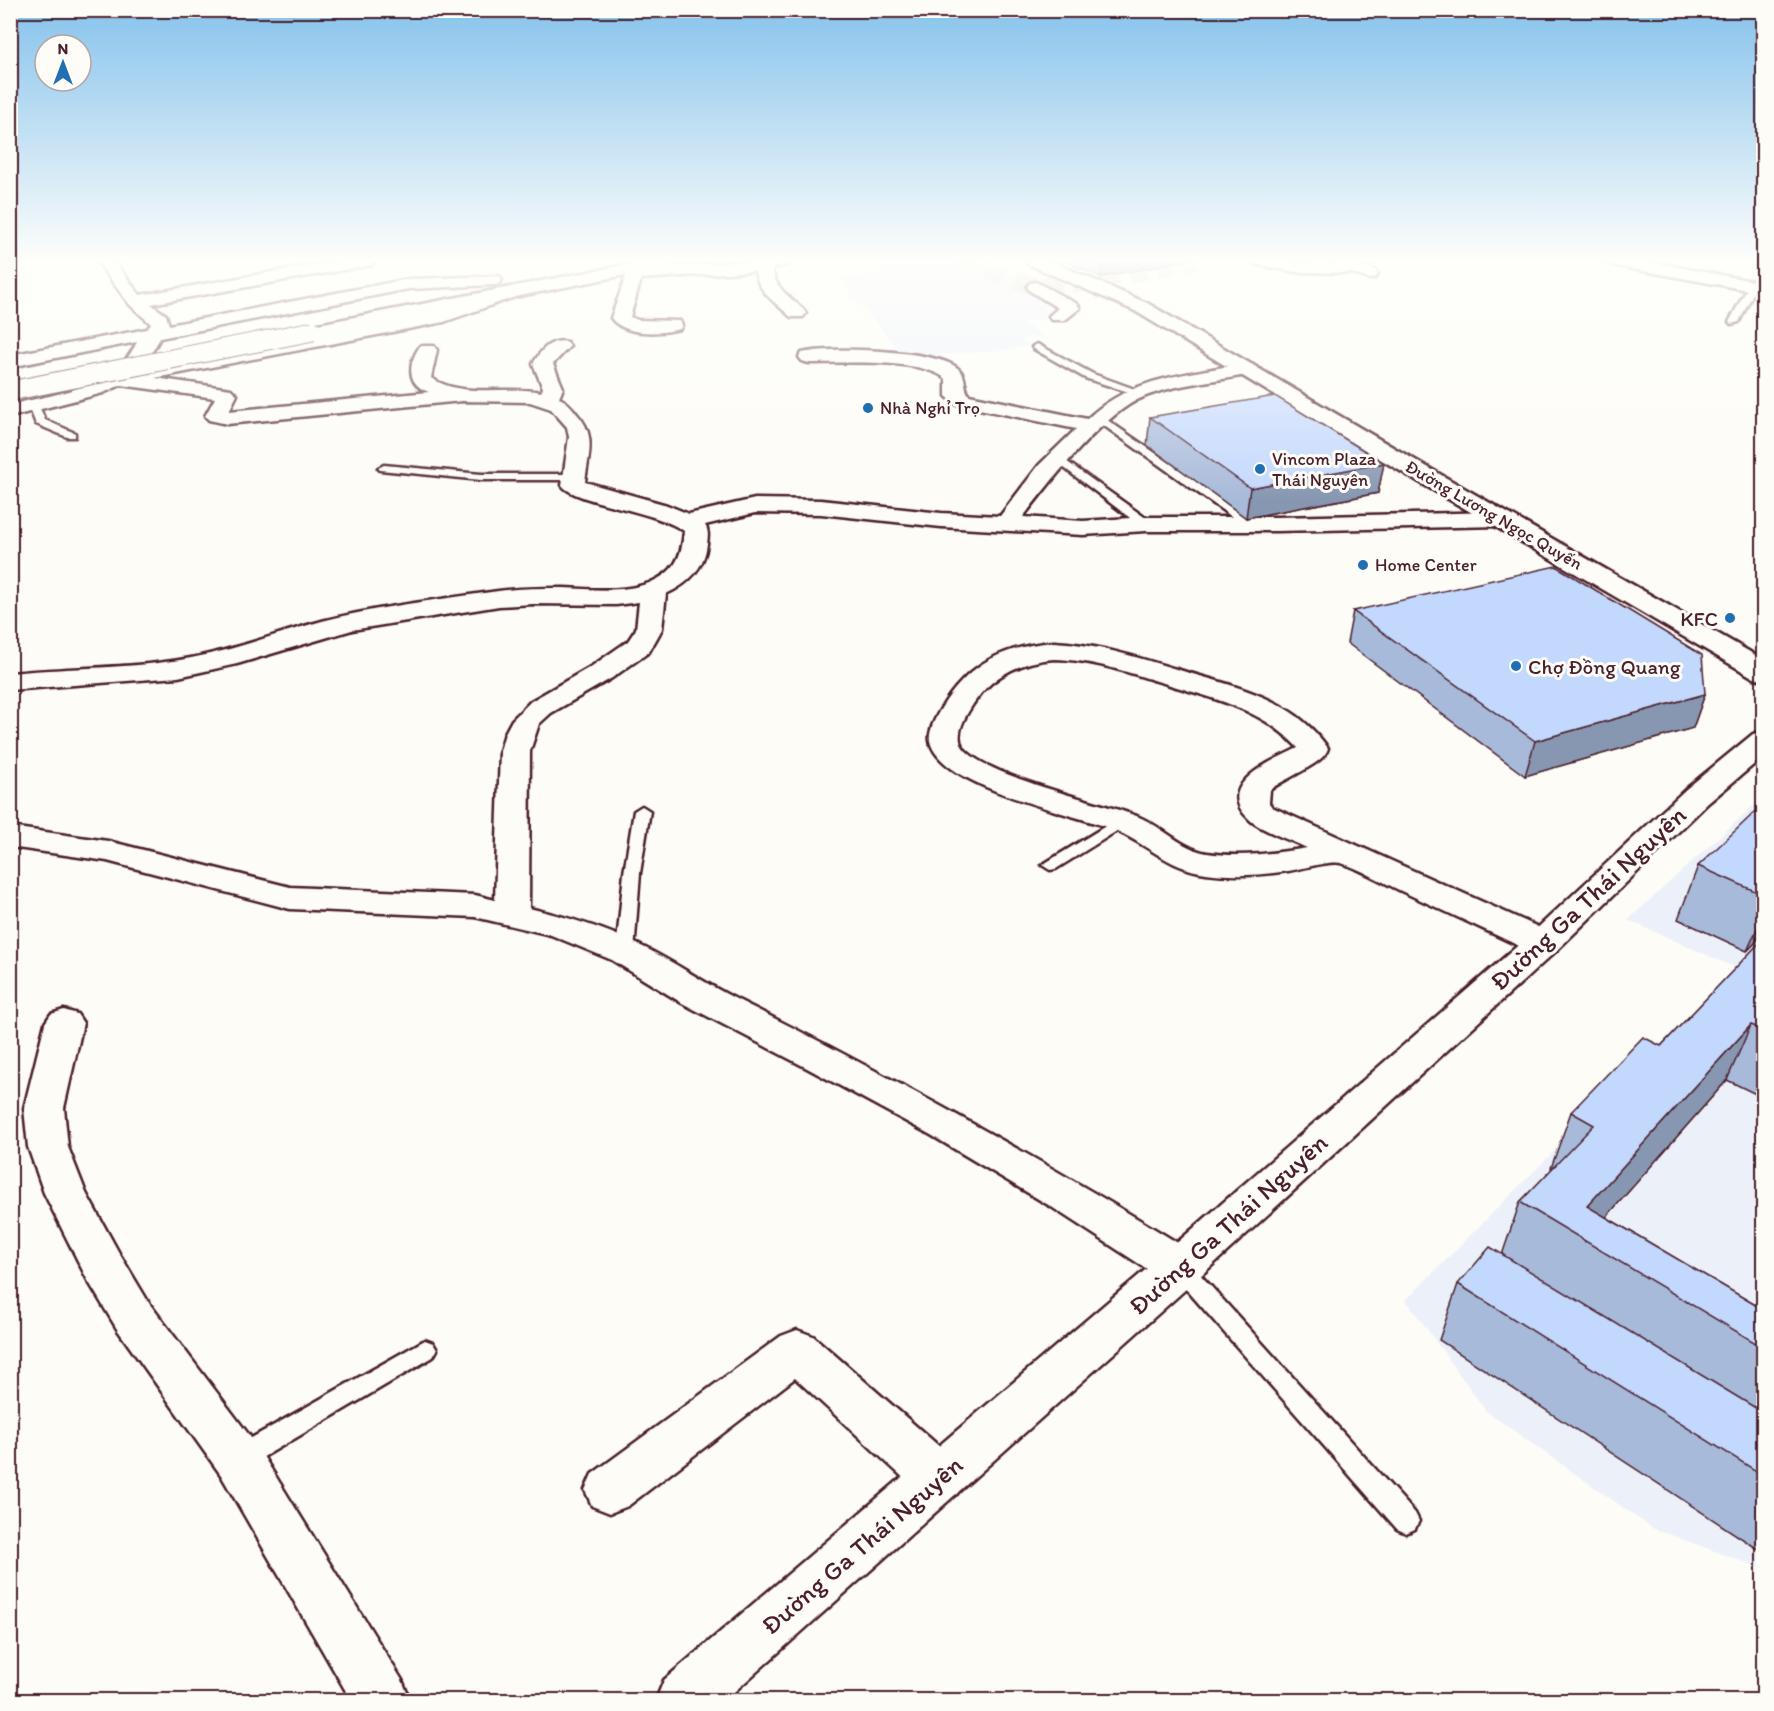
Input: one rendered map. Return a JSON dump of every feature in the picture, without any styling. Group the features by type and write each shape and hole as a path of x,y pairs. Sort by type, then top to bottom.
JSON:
{"street":[{"path":"10,340 15,363 43,401"},
{"path":"15,363 125,340"},
{"path":"118,379 140,357 150,340"},
{"path":"15,363 155,340"},
{"path":"10,391 268,340"},
{"path":"10,411 96,389 118,379 321,340"},
{"name":"Đường Lương Ngọc Quyến","path":"1198,340 1312,409 1764,672"},
{"path":"548,400 553,388 543,364 547,356 560,346"},
{"path":"427,350 419,371 422,381 426,385 462,395"},
{"path":"809,357 879,357 923,362 950,372 955,377 956,396 962,400 1096,422"},
{"path":"1006,525 1047,470 1096,422 1124,399 1184,380 1246,369"},
{"path":"10,682 50,677 178,669 354,623 483,601 520,596 626,595 653,590 683,573 694,557 696,529 689,522 660,511 583,491 573,485 580,437 577,426 558,405 548,400 504,394 462,395 227,418 216,416 227,395 224,393 118,379"},
{"path":"689,522 741,507 777,506 821,507 1006,525 1083,528 1146,524 1250,525 1500,519"},
{"path":"512,914 515,751 520,734 527,720 541,707 602,672 639,646 649,629 653,590"},
{"path":"1343,852 1251,864 1215,864 1186,858 1122,821 995,780 960,762 949,751 945,741 953,712 967,692 995,666 1015,656 1064,651 1099,656 1251,701 1282,719 1313,748 1312,753 1261,781 1253,788 1250,796 1253,807 1261,814 1543,943"},
{"name":"Đường Ga Thái Nguyên","path":"684,1701 1180,1268 1543,943 1697,796 1764,740"},
{"path":"10,837 108,851 290,898 475,906 562,927 625,952 695,994 821,1058 956,1131 1065,1195 1180,1268"},
{"path":"64,1023 52,1065 44,1108 48,1147 65,1193 103,1266 133,1316 238,1459 382,1701"},
{"path":"610,1490 797,1350 939,1478"}],"lane":[{"path":"1037,347 1089,376 1138,393"},
{"path":"43,401 40,422 71,435"},
{"path":"1290,413 1312,409"},
{"path":"1096,422 1144,443 1250,525"},
{"path":"1059,459 1146,524"},
{"path":"384,468 471,477 573,477"},
{"path":"625,952 632,873 642,811"},
{"path":"1050,865 1122,821"},
{"path":"1180,1268 1406,1521"},
{"path":"238,1459 425,1350"}],"shaded area":[{"path":"890,340 1022,340 1030,346 994,351 905,357"},
{"path":"1763,797 1763,1569 1652,1528 1486,1411 1406,1300 1736,968 1628,920"}],"building":[{"path":"1275,396 1384,463 1250,488 1150,417"},
{"name":"Chợ Đồng Quang","path":"1556,566 1702,655 1705,694 1535,741 1353,611"},
{"path":"1755,812 1764,815 1764,895 1698,866"},
{"path":"1764,938 1764,1030 1751,1025 1587,1206 1764,1310 1764,1348 1520,1202 1594,1125 1571,1112 1643,1037 1661,1046"},
{"path":"1490,1247 1764,1413 1764,1476 1458,1284"}],"place":[{"name":"Nhà Nghỉ Trọ","path":"868,408"},
{"name":"Vincom Plaza Thái Nguyên","path":"1260,469"},
{"name":"Home Center","path":"1363,565"},
{"name":"KFC","path":"1730,618"},
{"name":"Chợ Đồng Quang","path":"1516,666"}]}
